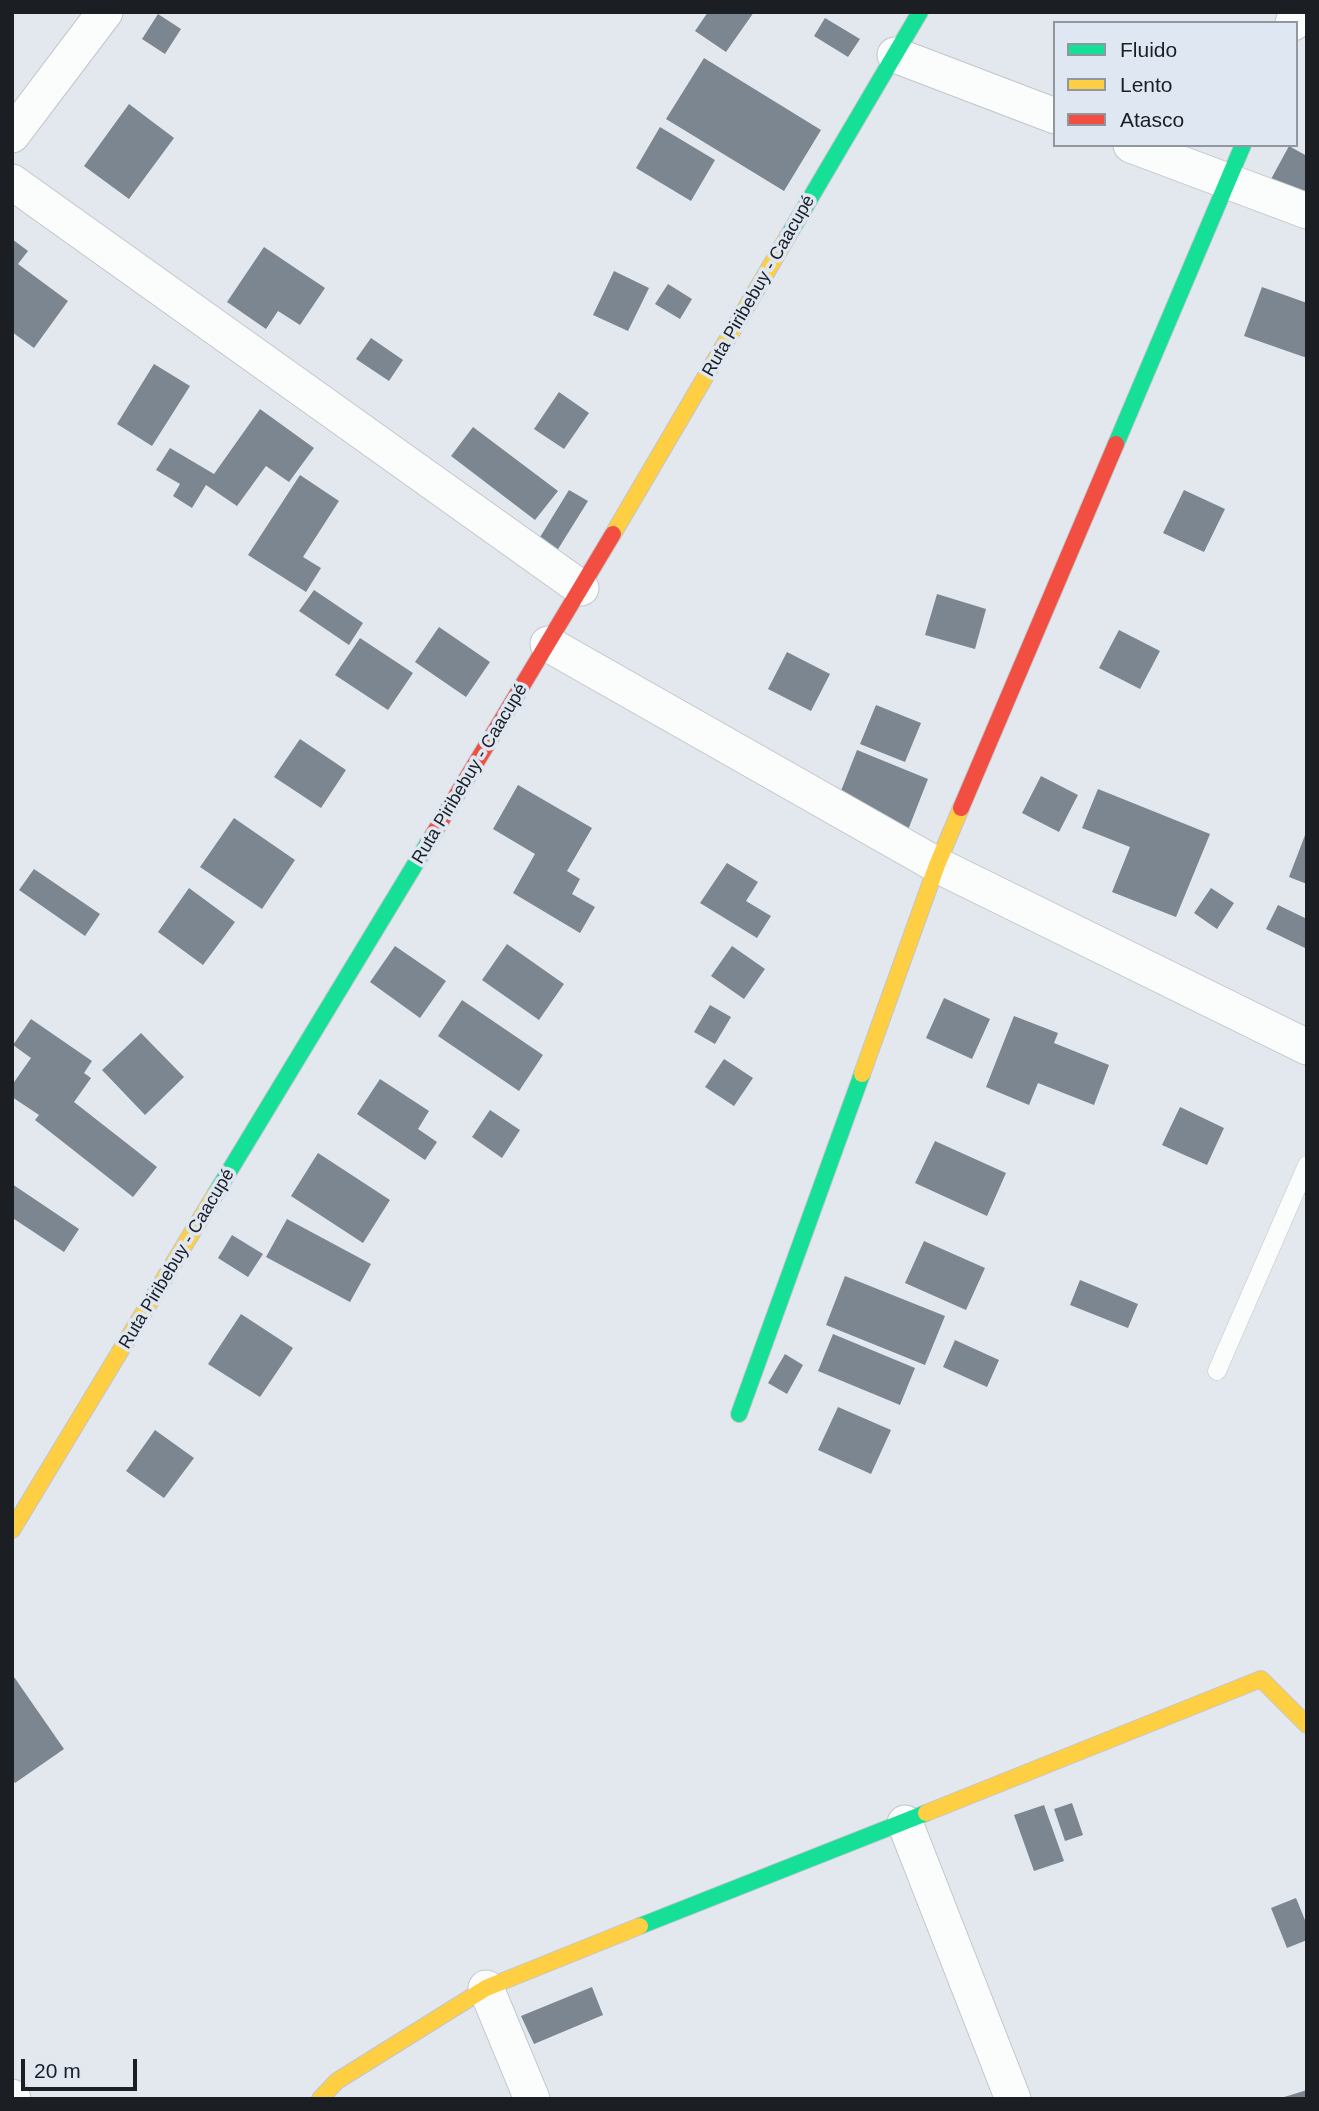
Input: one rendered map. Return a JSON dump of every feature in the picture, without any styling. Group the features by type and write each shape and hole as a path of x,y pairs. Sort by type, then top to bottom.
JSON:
{"street":[{"path":"12,135 105,12"},
{"name":"Ruta Piribebuy - Caacupé","path":"12,1530 582,588 920,12"},
{"path":"895,55 1053,115"},
{"path":"1136,147 1307,211"},
{"path":"739,1414 937,865 1242,147"},
{"path":"12,182 582,588"},
{"path":"548,644 937,865 1307,1047"},
{"path":"320,2099 337,2081 486,1988 1261,1679 1307,1725"},
{"path":"905,1823 1013,2099"},
{"path":"486,1988 532,2099"}],"lane":[{"path":"1217,1371 1307,1165"}],"building":[{"path":"708,12 754,12 726,52 695,31"},
{"path":"158,14 181,29 165,54 142,39"},
{"path":"825,18 860,39 848,57 814,36"},
{"path":"704,58 821,130 784,191 666,119"},
{"path":"129,104 174,138 129,199 84,166"},
{"path":"660,127 715,160 691,201 636,168"},
{"path":"1288,147 1307,156 1307,201 1270,181"},
{"path":"12,239 28,251 18,264 68,301 34,348 12,332"},
{"path":"264,247 325,288 300,325 278,311 266,329 227,302"},
{"path":"614,271 649,288 628,331 593,315"},
{"path":"668,284 692,299 680,319 655,304"},
{"path":"1262,287 1307,303 1307,358 1244,336"},
{"path":"371,338 403,360 389,381 356,359"},
{"path":"154,364 190,386 152,446 117,424"},
{"path":"559,392 589,413 564,449 534,429"},
{"path":"260,409 314,448 289,482 266,466 237,506 206,485 192,508 173,496 180,484 156,470 170,448 214,474"},
{"path":"473,427 558,491 535,520 451,456"},
{"path":"300,475 339,501 303,557 321,568 306,592 248,555"},
{"path":"569,490 588,501 555,554 537,542"},
{"path":"1184,490 1225,509 1204,552 1163,533"},
{"path":"314,590 363,623 349,645 299,611"},
{"path":"937,594 986,609 975,649 925,635"},
{"path":"439,627 490,662 466,697 415,662"},
{"path":"1119,630 1160,651 1140,689 1099,668"},
{"path":"360,638 413,673 388,710 335,675"},
{"path":"787,652 830,674 811,711 768,689"},
{"path":"876,705 921,723 905,762 860,744"},
{"path":"300,739 346,770 321,808 274,777"},
{"path":"857,750 928,779 908,830 837,801"},
{"path":"1041,776 1078,795 1059,832 1022,813"},
{"path":"518,785 592,828 567,871 580,879 572,894 595,907 580,933 513,893 535,854 493,829"},
{"path":"1098,789 1210,834 1176,917 1112,892 1130,847 1082,828"},
{"path":"234,818 295,860 262,909 200,867"},
{"path":"1307,830 1307,884 1289,877"},
{"path":"727,863 758,882 746,901 771,916 757,938 700,903"},
{"path":"34,869 100,914 85,936 19,890"},
{"path":"189,888 235,922 203,965 158,932"},
{"path":"1211,888 1234,903 1217,929 1194,913"},
{"path":"1278,905 1307,919 1307,949 1266,929"},
{"path":"507,944 564,984 539,1020 482,980"},
{"path":"395,946 446,981 420,1018 370,982"},
{"path":"732,946 765,969 744,999 711,976"},
{"path":"944,998 990,1019 972,1059 926,1038"},
{"path":"462,1000 543,1055 519,1091 438,1036"},
{"path":"710,1005 731,1017 715,1044 694,1032"},
{"path":"1014,1016 1058,1033 1054,1043 1109,1065 1094,1105 1038,1083 1029,1105 986,1087"},
{"path":"31,1019 92,1061 84,1073 91,1078 74,1102 157,1167 133,1197 35,1120 39,1115 12,1097 12,1085 31,1058 13,1045"},
{"path":"141,1033 184,1077 145,1115 102,1070"},
{"path":"724,1059 753,1078 734,1106 705,1087"},
{"path":"380,1079 429,1111 418,1129 437,1142 425,1160 357,1114"},
{"path":"1180,1107 1224,1128 1207,1165 1162,1145"},
{"path":"490,1110 520,1130 502,1158 472,1137"},
{"path":"935,1141 1006,1173 987,1216 915,1183"},
{"path":"318,1153 390,1200 363,1243 291,1196"},
{"path":"12,1184 79,1229 64,1252 14,1219 12,1221"},
{"path":"287,1219 371,1264 350,1302 266,1257"},
{"path":"232,1235 263,1254 248,1277 218,1258"},
{"path":"924,1241 985,1268 966,1310 905,1283"},
{"path":"845,1276 945,1316 925,1365 826,1325"},
{"path":"1080,1280 1138,1304 1128,1328 1070,1305"},
{"path":"241,1314 293,1348 260,1397 208,1364"},
{"path":"833,1334 915,1368 900,1405 818,1371"},
{"path":"955,1340 999,1360 987,1387 943,1367"},
{"path":"785,1354 803,1365 787,1394 768,1383"},
{"path":"838,1407 891,1430 871,1474 818,1450"},
{"path":"155,1430 194,1458 164,1498 126,1471"},
{"path":"12,1674 64,1749 15,1783 12,1779"},
{"path":"1072,1803 1083,1835 1065,1841 1054,1809"},
{"path":"1044,1805 1064,1861 1034,1871 1014,1815"},
{"path":"1296,1898 1307,1925 1307,1940 1287,1948 1271,1908"},
{"path":"592,1987 603,2015 534,2044 521,2016"},
{"path":"1307,2090 1307,2099 1281,2099 1281,2098"}],"traffic: fast":[{"path":"788,236 920,12"},
{"path":"1116,444 1242,147"},
{"path":"216,1193 428,843"},
{"path":"739,1414 862,1074"},
{"path":"640,1926 926,1813"}],"traffic: slow":[{"path":"613,534 788,236"},
{"path":"862,1074 937,865 961,808"},
{"path":"12,1530 216,1193"},
{"path":"926,1813 1261,1679 1307,1725"},
{"path":"320,2099 337,2081 486,1988 640,1926"}],"traffic: jam":[{"path":"961,808 1116,444"},
{"path":"428,843 613,534"}]}
